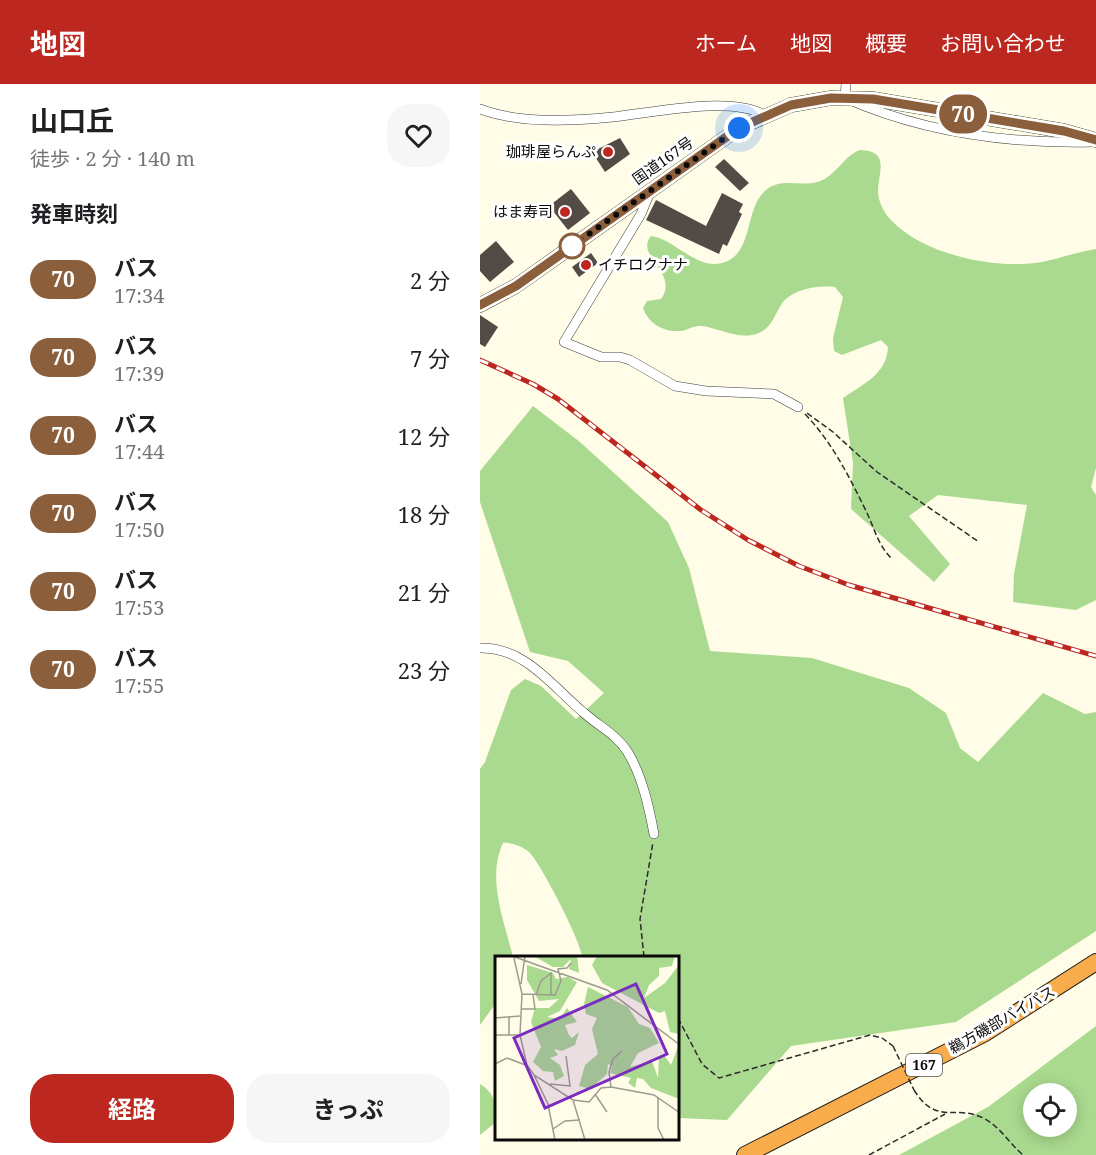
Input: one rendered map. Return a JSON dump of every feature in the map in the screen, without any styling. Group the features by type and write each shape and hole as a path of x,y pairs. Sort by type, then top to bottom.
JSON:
{"highway":[{"name":"鵜方磯部バイパス","path":"745,1155 985,1033 1096,962"}],"street":[{"name":"国道167号","path":"480,305 516,286 739,128 791,105 845,91 873,99 1030,125 1096,141"},
{"path":"480,110 516,118 612,117 707,107 754,109 764,115"},
{"path":"651,190 641,214 564,342 601,357 620,357 630,360 675,386 706,391 774,394 798,407"},
{"path":"480,648 498,650 537,668 580,710 619,740 629,754 638,776 654,834"}],"path":[{"path":"798,407 833,432 877,472 979,542"},
{"path":"798,407 824,434 868,514 882,549 891,559"},
{"path":"644,956 640,919 654,834"},
{"path":"680,1022 702,1064 719,1078 870,1035 882,1038 893,1046 923,1104 945,1114"},
{"path":"869,1155 945,1114 963,1113 983,1118 1023,1155"}],"green space":[{"path":"860,150 870,151 879,159 881,164 878,195 888,217 905,232 941,251 983,261 1024,264 1096,249 1096,468 1091,487 1096,495 1096,600 1076,610 1013,602 1014,574 1027,505 938,495 909,516 950,564 934,582 851,509 853,463 843,398 866,383 879,371 887,356 888,347 881,340 842,355 834,351 833,338 843,297 835,287 805,289 791,295 781,305 767,328 759,333 744,336 701,326 682,331 667,330 652,322 645,313 643,308 647,301 661,299 665,290 662,273 648,251 647,243 651,236 669,242 703,262 722,263 739,251 758,199 765,191 777,184 810,183 824,179"},
{"path":"533,406 580,442 668,522 689,568 710,651 812,658 909,688 946,713 960,748 978,762 1043,693 1085,714 1096,712 1096,931 956,1022 791,1046 727,1120 680,1118 680,956 582,956 568,920 534,859 520,846 503,843 498,856 496,884 512,953 511,956 495,956 495,1004 480,1025 480,769 485,762 511,690 525,679 541,686 576,719 604,693 568,661 530,652 480,502 480,471"},
{"path":"1096,1026 1096,1155 899,1155 988,1107"},
{"path":"480,1084 492,1095 495,1105 495,1123 480,1135"}],"building":[{"path":"620,138 630,154 605,172 592,152"},
{"path":"724,159 749,183 740,191 715,167"},
{"path":"571,189 590,213 568,230 549,206"},
{"path":"722,193 743,204 739,212 742,214 727,246 723,244 719,254 646,220 656,200 706,226"},
{"path":"496,241 514,262 490,282 480,271 480,255"},
{"path":"591,253 598,263 579,277 572,267"},
{"path":"480,315 498,327 485,347 480,344"}],"railway":[{"path":"480,360 533,384 558,399 701,510 748,540 799,566 849,585 1096,656"}],"bus line":[{"name":"70","path":"480,305 516,286 739,128 775,110 791,105 831,98 873,99 1064,131 1096,140"}],"place":[{"name":"珈琲屋らんぷ","path":"608,152"},
{"name":"はま寿司","path":"565,212"},
{"name":"イチロクナナ","path":"586,265"}],"route":[{"path":"572,246 739,128"}]}
